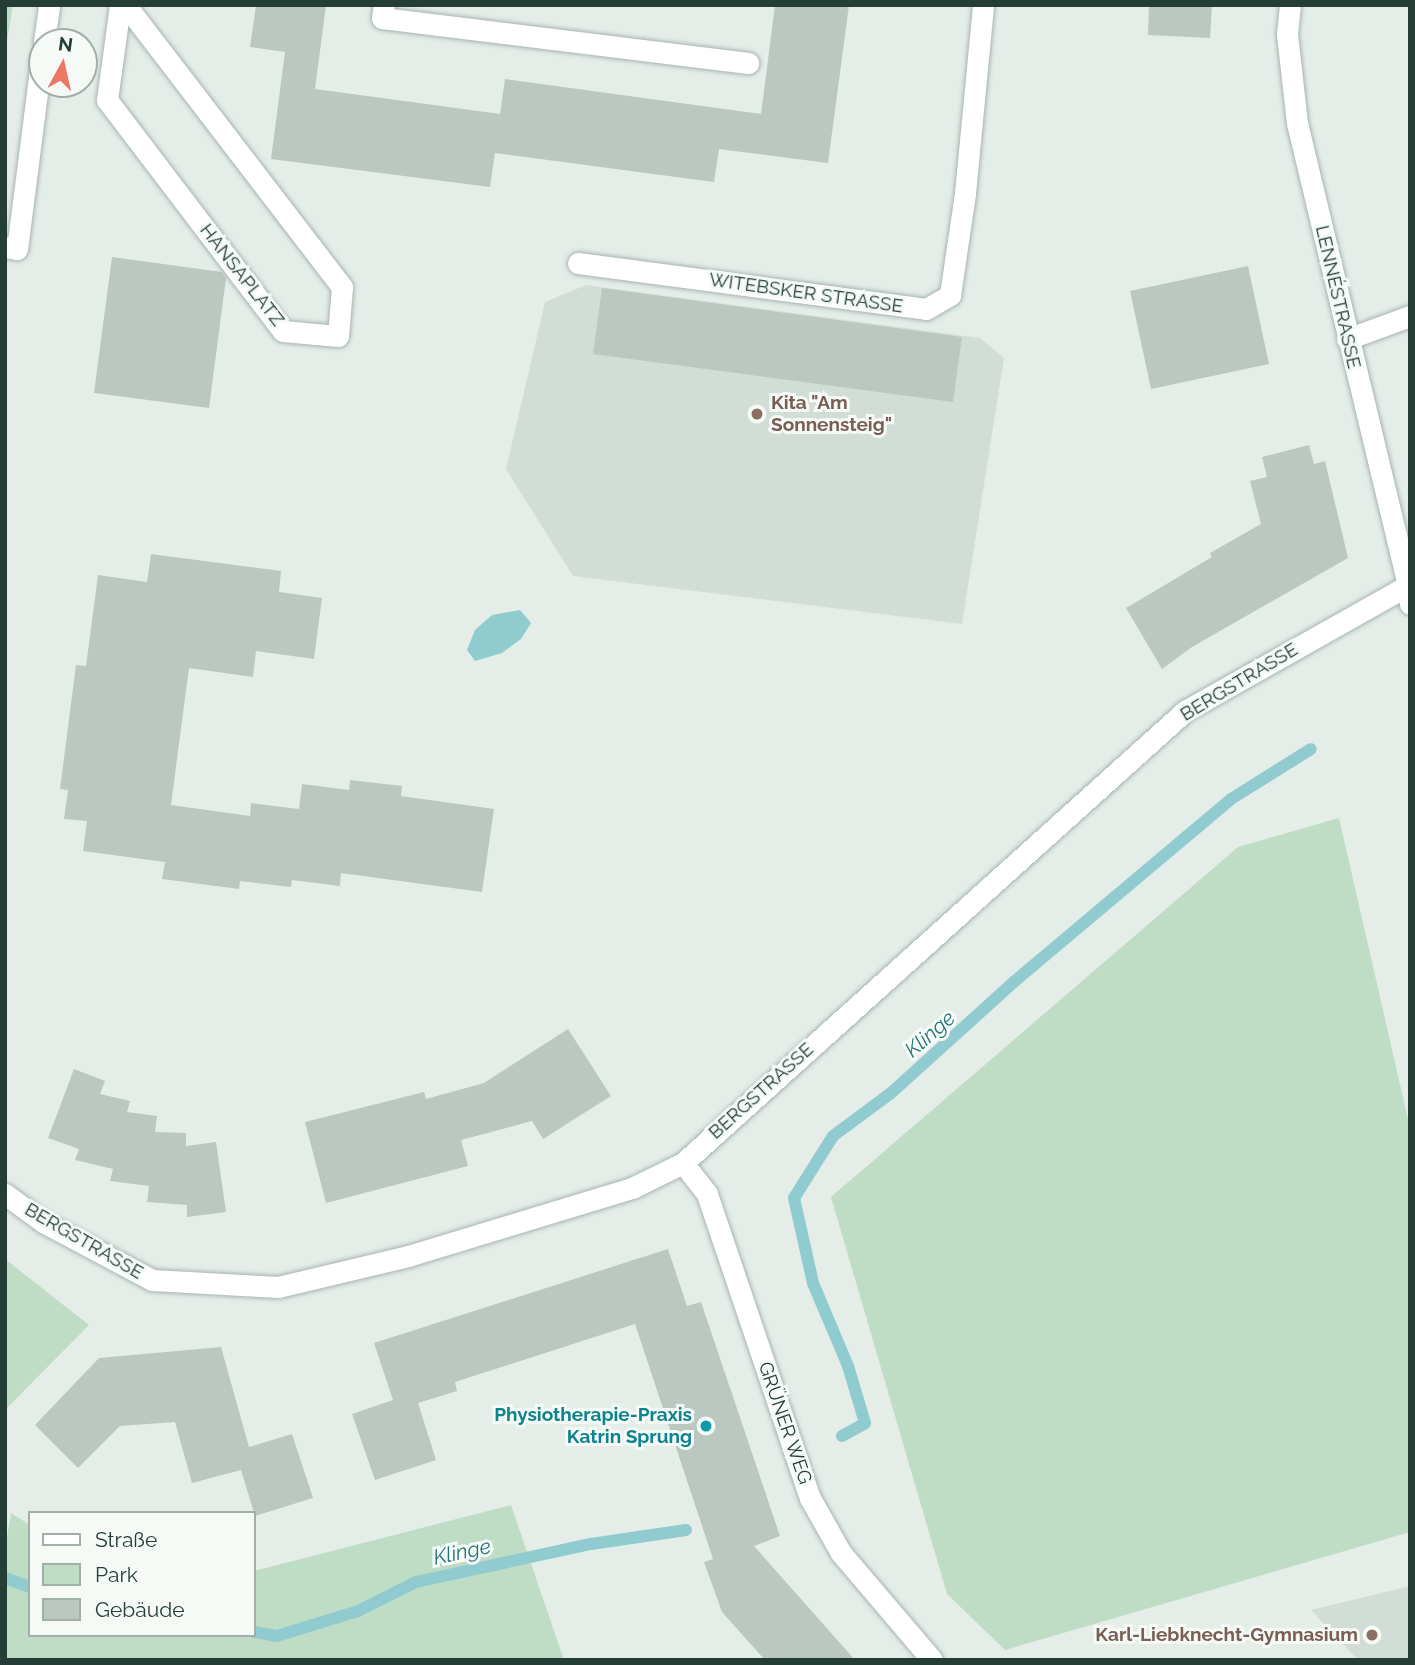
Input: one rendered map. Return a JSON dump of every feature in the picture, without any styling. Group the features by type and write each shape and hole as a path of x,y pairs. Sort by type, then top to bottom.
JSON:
{"street":[{"path":"46,28 48,5"},
{"name":"HANSAPLATZ","path":"123,5 342,287 338,336 283,331 107,100 123,5"},
{"path":"384,5 382,18 748,63"},
{"name":"WITEBSKER STRASSE","path":"578,262 926,309 950,295 965,193 983,5"},
{"name":"LENNÉSTRASSE","path":"1290,5 1287,34 1297,123 1409,591"},
{"path":"5,247 17,248 36,98"},
{"path":"1347,339 1410,316"},
{"name":"BERGSTRASSE","path":"5,1194 43,1222 152,1280 278,1287 408,1256 632,1188 682,1163 1185,711 1409,591"},
{"name":"GRÜNER WEG","path":"682,1163 708,1194 810,1498 841,1553 932,1660"}],"shaded area":[{"name":"Kita \"Am Sonnensteig\"","path":"586,285 980,338 1004,358 962,624 573,576 506,469 545,302"},
{"name":"Karl-Liebknecht-Gymnasium","path":"1410,1586 1410,1660 1358,1660 1311,1610"}],"green space":[{"path":"5,5 13,5 5,54"},
{"path":"1339,818 1410,1128 1410,1532 1005,1650 947,1594 831,1197 1238,847"},
{"path":"5,1259 89,1325 5,1410"},
{"path":"511,1505 564,1660 5,1660 5,1550 11,1513 28,1524 28,1637 256,1637 256,1570"}],"water":[{"path":"520,610 531,623 521,639 502,653 475,661 467,650 475,630 492,615"}],"building":[{"path":"256,5 326,5 315,89 500,114 505,79 761,114 775,5 849,5 828,163 719,149 714,182 495,153 490,187 271,159 285,52 250,47"},
{"path":"1149,5 1212,5 1210,38 1148,35"},
{"path":"112,257 222,272 226,278 209,408 94,393"},
{"path":"1248,266 1269,364 1151,389 1130,291"},
{"path":"602,288 962,337 953,402 593,354"},
{"path":"1309,445 1314,464 1325,461 1348,558 1192,647 1162,669 1126,608 1212,557 1210,553 1261,524 1250,481 1267,477 1262,457"},
{"path":"151,554 281,571 279,592 322,598 314,659 256,651 253,677 189,668 171,805 250,816 251,803 299,809 302,784 349,790 350,780 402,786 401,796 494,809 482,892 341,873 340,886 292,880 291,887 240,881 239,889 162,879 165,862 83,851 87,821 64,819 68,790 60,789 76,665 86,666 98,575 147,582"},
{"path":"568,1029 611,1096 543,1139 532,1121 461,1140 468,1166 326,1203 305,1122 424,1092 426,1099 484,1083"},
{"path":"74,1069 105,1081 100,1094 130,1101 127,1112 157,1116 155,1132 186,1133 186,1146 216,1142 226,1212 187,1217 187,1205 147,1202 149,1186 110,1181 113,1169 75,1160 79,1149 48,1138"},
{"path":"668,1249 687,1306 701,1302 780,1536 754,1546 855,1660 765,1660 722,1612 704,1562 713,1559 635,1324 455,1382 457,1391 418,1403 436,1460 375,1480 352,1414 393,1400 374,1343"},
{"path":"221,1347 249,1447 292,1434 313,1498 256,1516 241,1470 192,1483 175,1422 120,1426 78,1468 35,1425 99,1358"}],"waterway":[{"name":"Klinge","path":"842,1436 865,1423 848,1366 813,1283 794,1198 833,1136 891,1093 1015,981 1231,799 1311,749"},
{"name":"Klinge","path":"256,1632 277,1636 358,1611 416,1582 591,1544 686,1530"},
{"name":"Klinge","path":"5,1578 28,1586"}],"place":[{"name":"Kita \"Am Sonnensteig\"","path":"757,414"},
{"name":"Physiotherapie-Praxis Katrin Sprung","path":"706,1426"},
{"name":"Karl-Liebknecht-Gymnasium","path":"1372,1635"}]}
